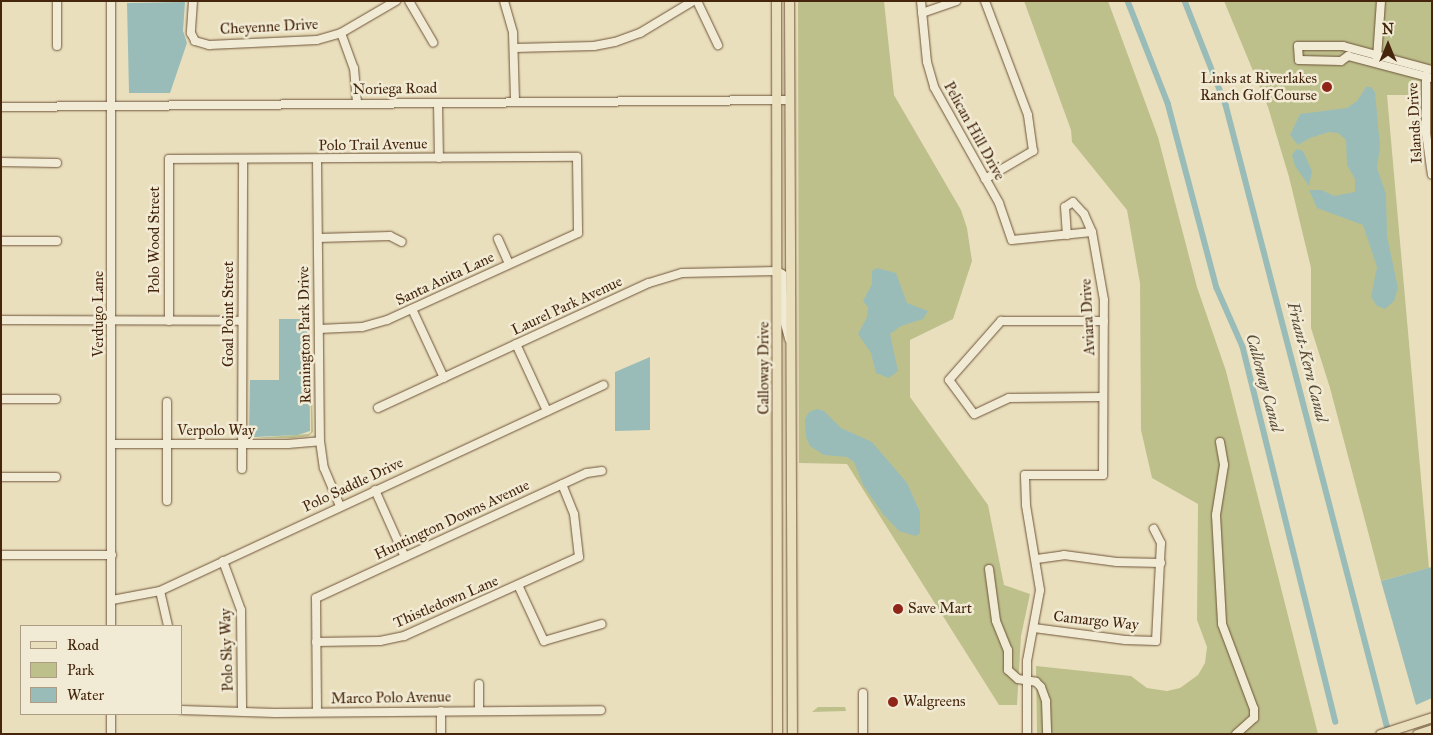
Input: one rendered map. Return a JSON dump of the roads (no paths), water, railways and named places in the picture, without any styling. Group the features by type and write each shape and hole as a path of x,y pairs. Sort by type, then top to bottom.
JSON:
{"main road":[{"name":"Calloway Drive","path":"776,1 777,734"},
{"name":"Calloway Drive","path":"789,1 792,734"},
{"path":"1380,734 1432,717"},
{"path":"1417,734 1432,729"}],"street":[{"path":"57,1 57,46"},
{"name":"Verdugo Lane","path":"111,625 112,1"},
{"name":"Cheyenne Drive","path":"193,1 192,33 194,41 210,44 298,43 341,33 396,1"},
{"path":"409,1 433,42"},
{"path":"504,1 515,48 515,102"},
{"path":"515,48 594,46 615,42 640,33 695,1 718,44"},
{"name":"Pelican Hill Drive","path":"921,1 934,86 1004,214 1012,240 1067,235"},
{"path":"922,13 956,1"},
{"path":"985,1 1028,115 1033,151 985,179"},
{"path":"1377,58 1381,1"},
{"path":"341,33 354,68 357,104"},
{"path":"1429,70 1377,58 1348,56 1341,61 1299,60 1298,46 1348,47 1377,58 1429,78"},
{"path":"1348,47 1348,56"},
{"name":"Islands Drive","path":"1429,70 1426,133 1432,175"},
{"name":"Noriega Road","path":"1,107 789,100"},
{"path":"438,103 439,158"},
{"name":"Polo Trail Avenue","path":"169,159 577,157 578,233"},
{"name":"Polo Wood Street","path":"169,159 169,321"},
{"name":"Goal Point Street","path":"242,469 243,159"},
{"name":"Remington Park Drive","path":"317,159 320,441 324,468 340,506"},
{"path":"1,162 57,163"},
{"name":"Aviara Drive","path":"1037,559 1026,505 1025,475 1103,475 1104,322 1102,287 1092,232 1078,206 1070,203 1064,210 1067,235"},
{"path":"1067,235 1092,232"},
{"name":"Santa Anita Lane","path":"318,330 362,328 412,309 578,233"},
{"path":"318,238 390,236 402,242"},
{"path":"498,239 509,264"},
{"path":"1,241 57,242"},
{"path":"777,271 782,274 784,320 790,344"},
{"name":"Laurel Park Avenue","path":"378,408 668,276 694,272 777,271"},
{"path":"412,309 444,378"},
{"path":"1,320 242,321"},
{"path":"1104,322 1001,321 949,380 974,414 1009,398 1104,397"},
{"path":"516,344 547,411"},
{"name":"Polo Saddle Drive","path":"112,600 160,591 604,385"},
{"path":"1,399 56,399"},
{"path":"167,402 167,501"},
{"name":"Verpolo Way","path":"112,444 242,444 320,441"},
{"path":"1220,442 1224,465 1216,515 1222,624 1254,710 1254,718 1236,734"},
{"name":"Huntington Downs Avenue","path":"316,642 316,598 562,484 587,473 602,471"},
{"path":"1,477 56,477"},
{"name":"Thistledown Lane","path":"316,642 380,641 404,636 579,557 576,520 562,484"},
{"path":"375,490 405,557"},
{"path":"1027,734 1027,681 1040,590 1037,559 1064,556 1117,562 1161,563 1161,543 1154,529"},
{"path":"1,555 112,556"},
{"name":"Polo Sky Way","path":"223,562 241,610 242,710"},
{"name":"Camargo Way","path":"1034,628 1125,640 1156,640 1161,563"},
{"path":"989,569 996,621 1008,650 1008,670 1018,680 1036,682 1043,692 1047,734"},
{"path":"518,585 544,641 602,624"},
{"path":"160,591 168,625"},
{"path":"316,642 317,712"},
{"path":"479,684 479,711"},
{"path":"863,693 863,734"},
{"name":"Marco Polo Avenue","path":"182,710 317,712 601,710"},
{"path":"441,711 441,734"},
{"path":"110,734 111,715"}],"water":[{"path":"185,2 183,31 187,43 170,93 129,93 127,3"},
{"path":"1366,87 1371,87 1375,92 1380,147 1377,168 1386,194 1387,236 1398,288 1394,301 1385,309 1377,306 1371,297 1377,267 1363,225 1317,208 1309,190 1322,190 1334,196 1355,192 1355,179 1347,165 1346,140 1338,133 1329,132 1310,138 1298,145 1290,135 1300,114 1347,108 1357,101"},
{"path":"1297,149 1303,151 1312,171 1309,186 1295,166 1292,155"},
{"path":"877,268 896,273 907,303 928,311 923,319 901,326 890,334 898,371 889,378 876,373 871,353 858,334 867,317 868,307 863,301 872,284 872,271"},
{"path":"279,319 309,319 310,431 298,435 254,437 249,432 250,380 279,380"},
{"path":"650,357 650,430 615,431 615,372"},
{"path":"817,409 824,411 841,428 872,442 907,483 920,512 920,533 916,536 899,531 883,514 863,485 854,462 847,457 824,455 810,446 806,437 805,419 809,412"},
{"path":"1432,567 1432,698 1416,705 1381,581"}],"waterway":[{"name":"Calloway Canal","path":"1128,1 1168,103 1217,288 1243,347 1336,722"},
{"name":"Friant-Kern Canal","path":"1185,1 1226,105 1389,733"}],"place":[{"name":"Links at Riverlakes Ranch Golf Course","path":"1327,87"},
{"name":"Save Mart","path":"898,609"},
{"name":"Walgreens","path":"893,702"}]}
